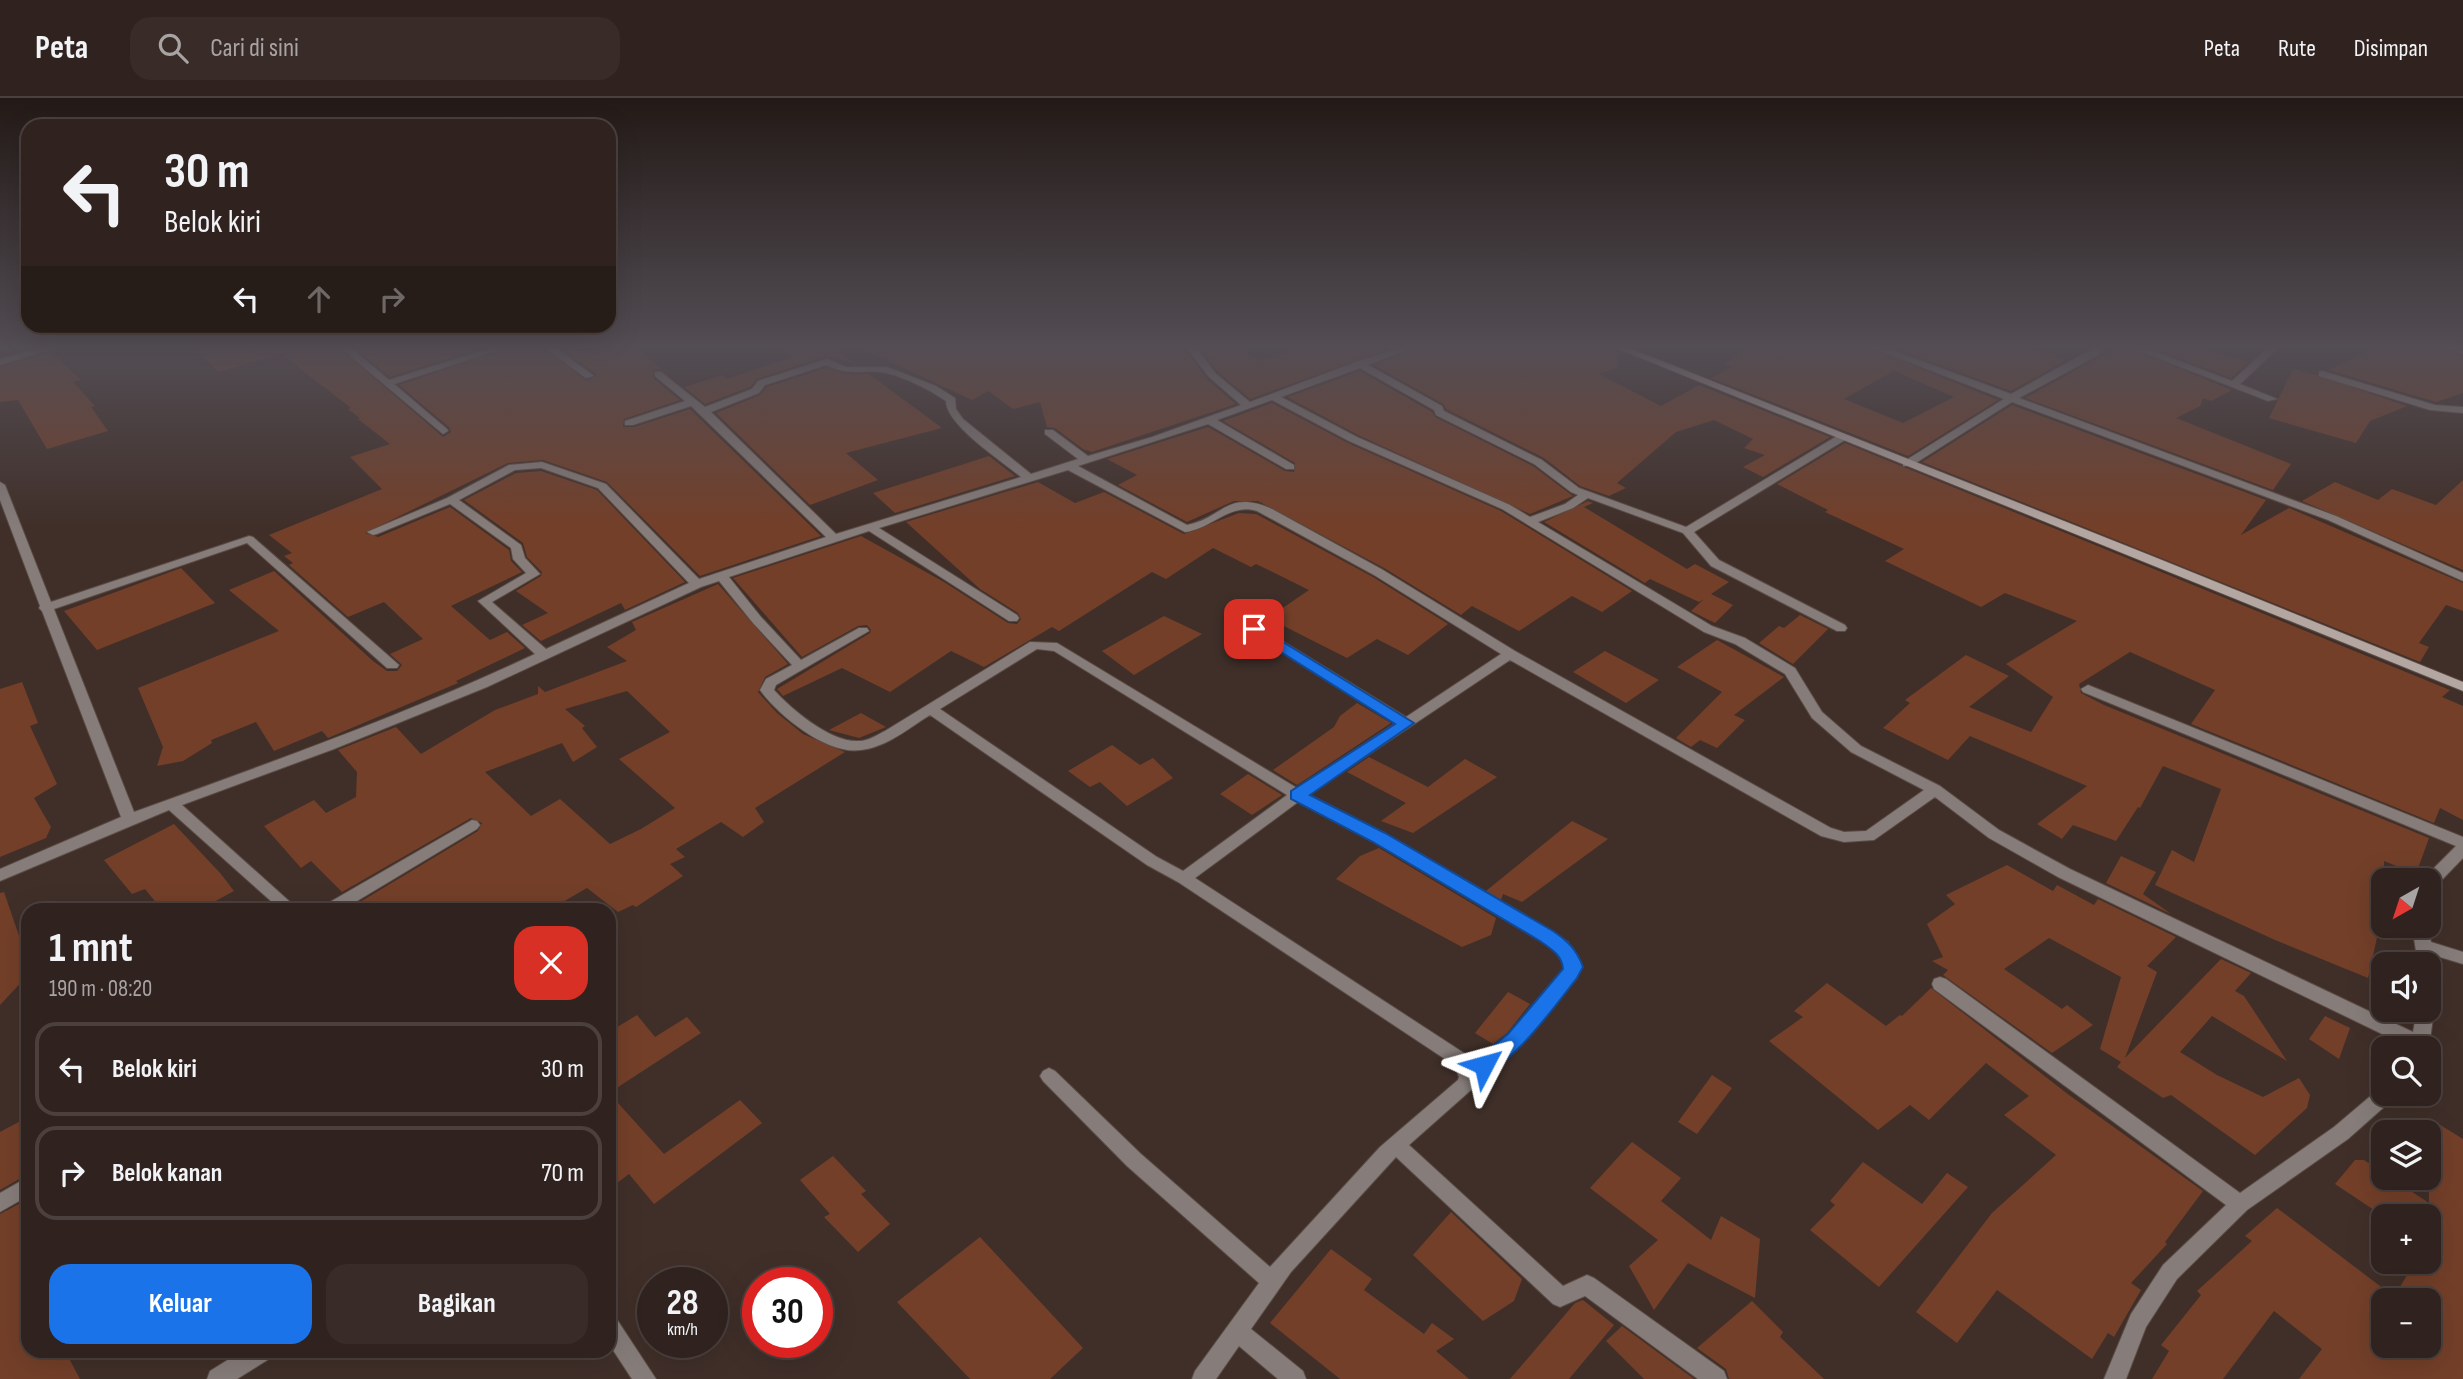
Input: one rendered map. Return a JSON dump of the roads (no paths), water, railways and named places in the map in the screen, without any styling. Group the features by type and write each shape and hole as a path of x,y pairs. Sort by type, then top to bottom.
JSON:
{"main road":[{"path":"1766,408 2285,612 2463,687"}],"street":[{"path":"417,408 443,430"},
{"path":"629,423 675,408"},
{"path":"700,408 834,538"},
{"path":"705,411 713,408"},
{"path":"951,408 960,421 1030,479"},
{"path":"0,875 129,819 329,746 482,684 697,584 834,538 1030,479 1241,408"},
{"path":"1294,408 1353,439 1530,521 1708,629 1740,641 1790,671 1817,715 1856,749 1934,790 1994,835 2064,873 2399,1036"},
{"path":"1438,408 1440,413 1527,456 1553,476 1587,494 1687,531 1715,563 1841,628"},
{"path":"1908,464 1996,408"},
{"path":"2041,408 2332,518 2463,576"},
{"path":"2433,408 2463,410"},
{"path":"1209,420 1290,467"},
{"path":"1049,432 1086,460"},
{"path":"1687,531 1841,439"},
{"path":"373,532 451,500 513,467 542,465 602,486 697,584"},
{"path":"1069,466 1185,529 1202,527 1235,507 1247,504 1259,509 1316,537 1510,654 1835,835 1869,836 1934,790"},
{"path":"0,485 45,608 91,713 129,819"},
{"path":"1530,521 1569,506 1587,494"},
{"path":"451,500 517,547 519,559 534,574 484,601 544,655"},
{"path":"870,527 1013,618"},
{"path":"45,608 249,538 392,665"},
{"path":"722,576 800,666"},
{"path":"1254,629 1406,723"},
{"path":"863,631 771,682 767,690 775,701 831,741 846,747 861,746 887,735 1035,645 1057,647 1297,795 1379,838 1546,936 1562,946 1570,958 1573,967 1571,973 1515,1040 1468,1077 1465,1085 1396,1145 1293,1255 1203,1379"},
{"path":"1184,878 1297,795 1510,654"},
{"path":"2088,689 2463,843"},
{"path":"930,709 1152,861 1184,878 1461,1060 1468,1077"},
{"path":"170,804 283,903"},
{"path":"341,903 472,825"},
{"path":"2441,871 2463,848"},
{"path":"2422,938 2425,952"},
{"path":"2424,946 2456,956"},
{"path":"1940,984 2240,1204"},
{"path":"1049,1076 1134,1160 1272,1282"},
{"path":"2115,1379 2138,1321 2170,1272 2240,1204 2341,1133 2372,1106"},
{"path":"1396,1145 1560,1297 1587,1284 1716,1379"},
{"path":"0,1202 21,1190"},
{"path":"1238,1331 1296,1379"},
{"path":"616,1336 645,1379"},
{"path":"218,1379 250,1358"}]}
